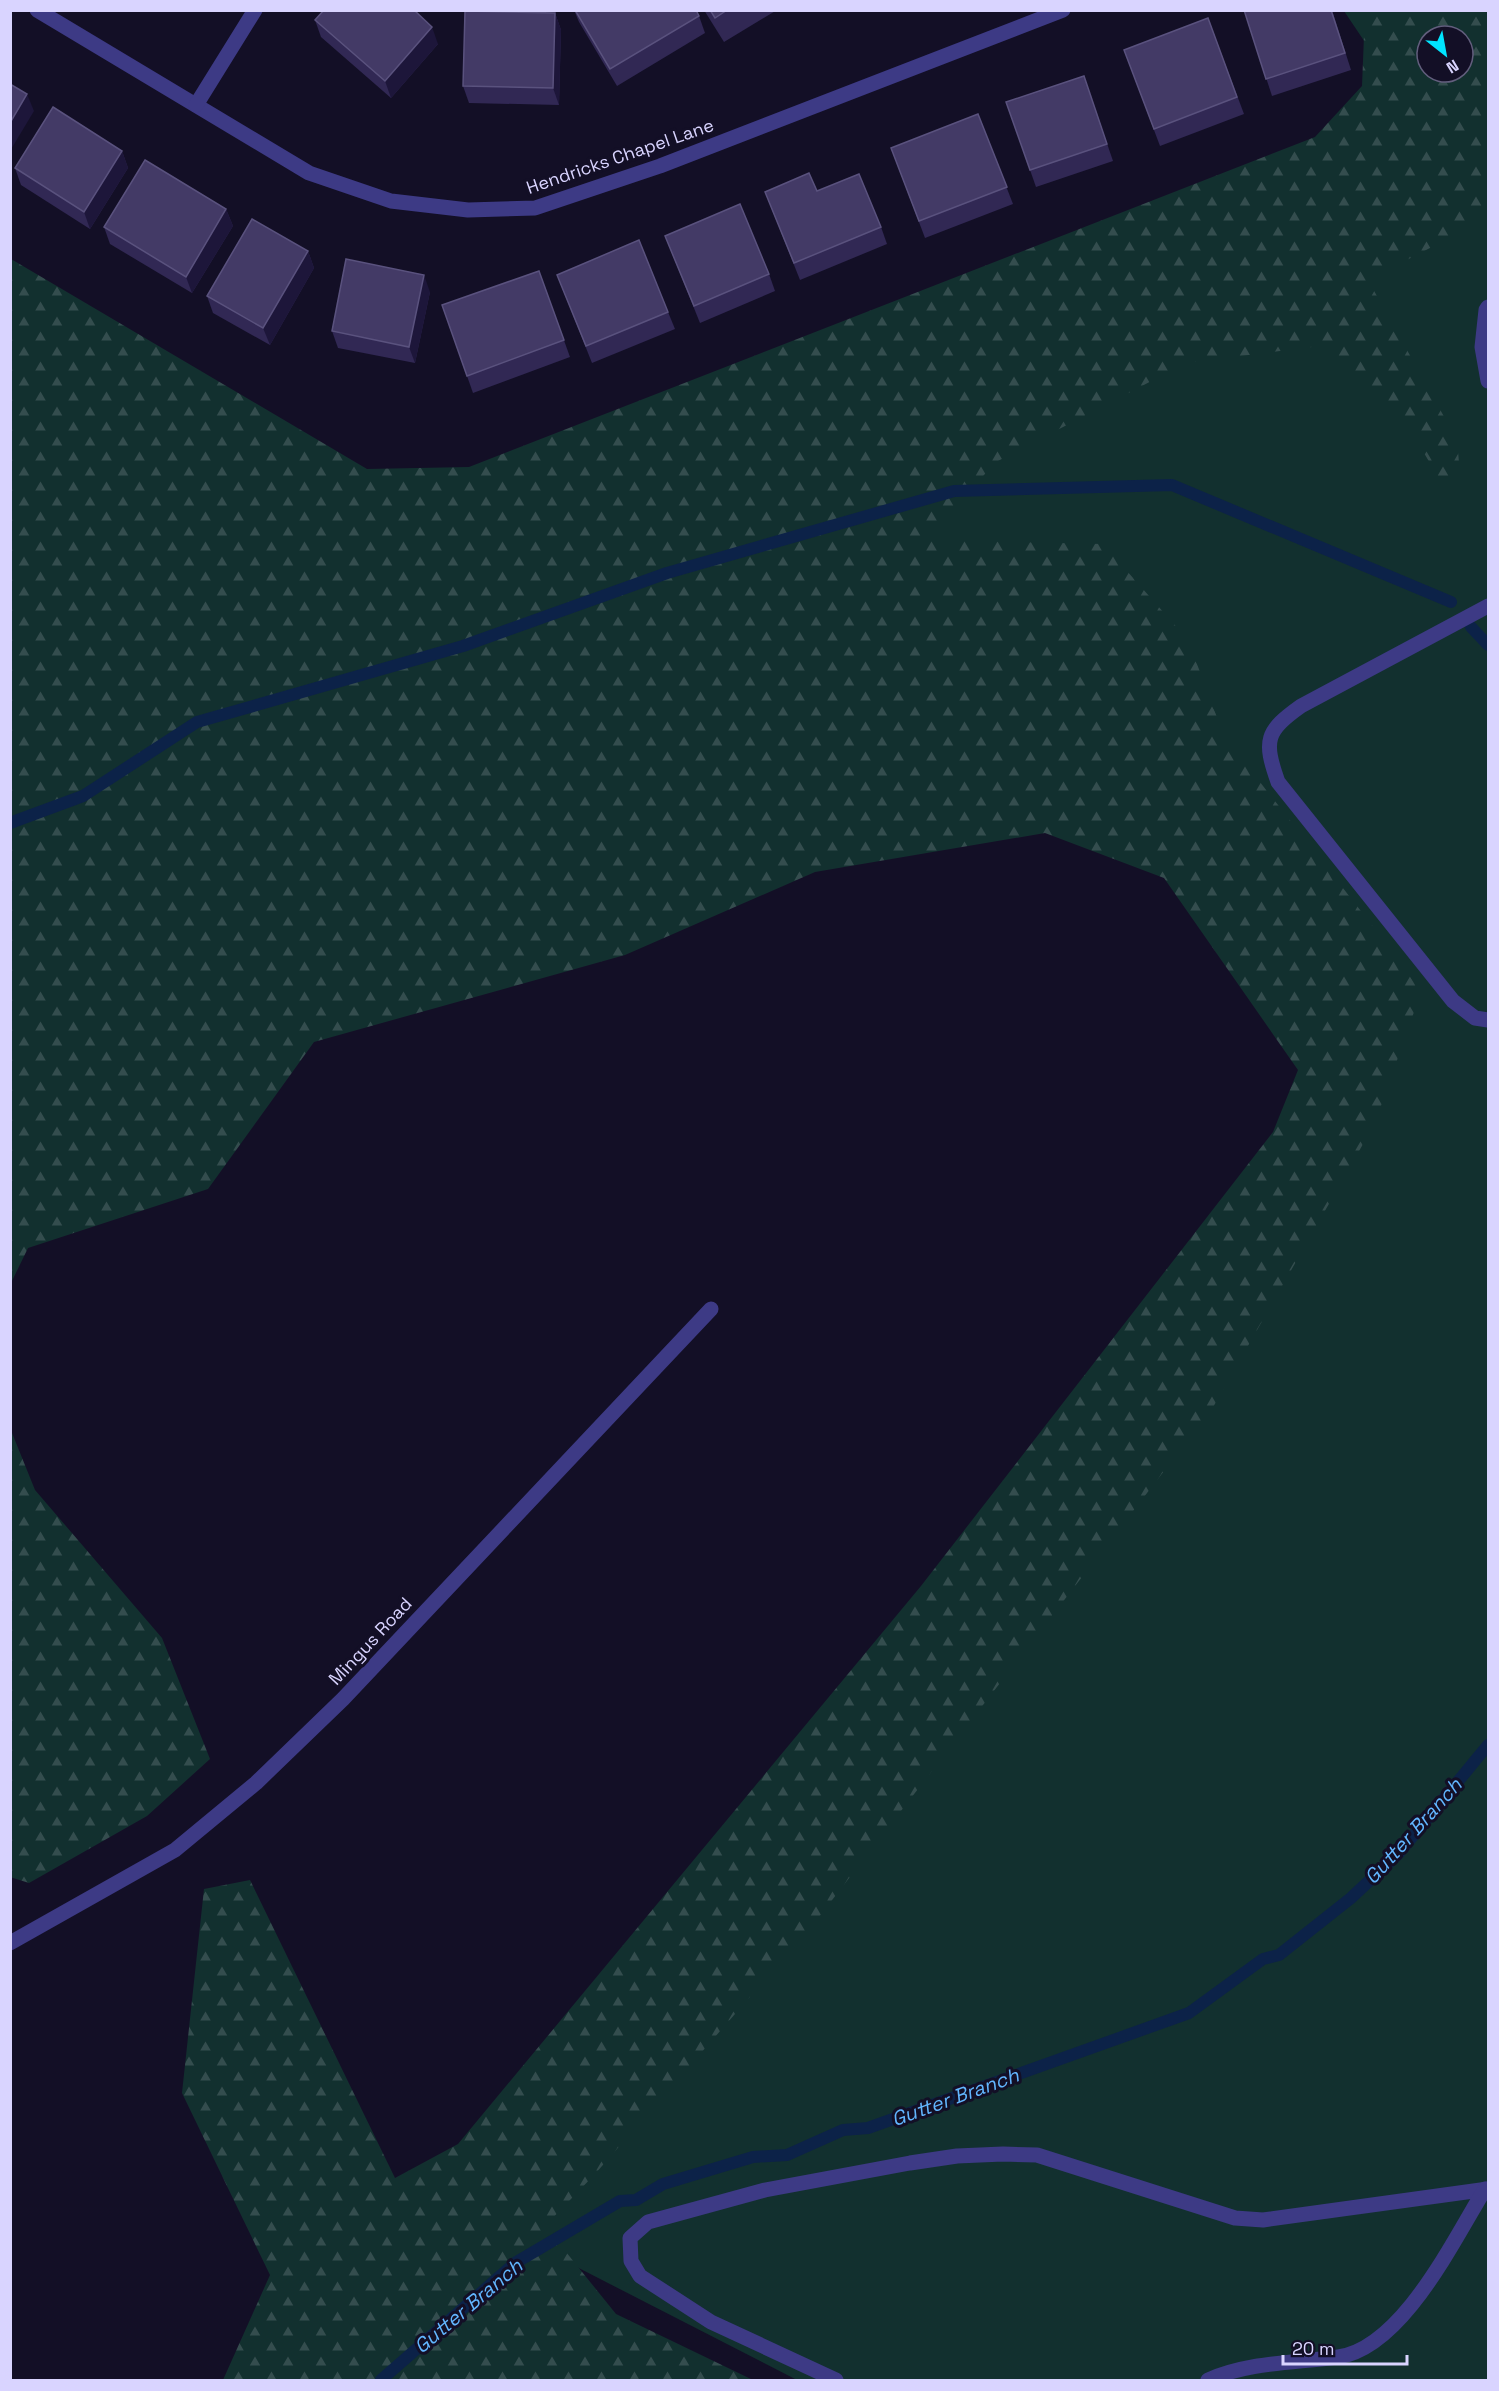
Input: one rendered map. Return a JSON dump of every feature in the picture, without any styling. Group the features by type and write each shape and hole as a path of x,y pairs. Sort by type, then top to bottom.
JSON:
{"street":[{"name":"Hendricks Chapel Lane","path":"36,10 309,174 392,201 468,210 535,208 660,166 1035,15 1063,10"},
{"path":"196,105 255,10"},
{"path":"1488,307 1482,347 1488,381"},
{"path":"1488,606 1301,706 1275,725 1268,753 1278,782 1453,1001 1474,1018 1488,1020"},
{"name":"Mingus Road","path":"10,1943 175,1850 256,1783 343,1699 711,1309"},
{"path":"836,2380 711,2322 640,2276 631,2261 630,2238 636,2229 648,2222 765,2190 910,2163 980,2155 1037,2155 1235,2218 1263,2220 1487,2189"},
{"path":"1208,2380 1223,2374 1275,2363 1341,2356 1369,2347 1394,2327 1410,2309 1487,2189"}],"green space":[{"path":"1344,11 1488,11 1488,2380 797,2380 491,2223 1381,1080 1160,771 10,679 1448,166"},
{"path":"1365,11 1488,11 1488,218 1368,280 1457,440 1460,474 1440,480 1408,426 1328,345 1186,363 996,462 924,540 1103,544 1188,640 1224,736 1389,947 1421,992 1375,1123 1212,1409 812,1926 595,2174 545,2226 616,2314 753,2380 223,2380 270,2275 182,2093 204,1889 250,1880 395,2178 458,2144 921,1586 1273,1132 1298,1070 1164,878 1045,833 815,872 625,955 314,1042 208,1189 28,1248 11,1283 11,259 367,469 469,467 1315,137 1362,86"},
{"path":"10,1428 35,1490 162,1638 210,1759 147,1816 29,1883 10,1877"}],"building":[{"path":"324,10 414,10 432,27 385,81 315,20"},
{"path":"575,10 696,10 699,16 610,69"},
{"path":"710,10 727,10 715,18"},
{"path":"1244,10 1331,10 1345,53 1266,79"},
{"path":"465,11 555,13 553,88 463,86"},
{"path":"1208,18 1237,97 1154,129 1124,50"},
{"path":"1084,76 1107,144 1030,170 1006,102"},
{"path":"10,84 27,94 10,123"},
{"path":"53,107 122,151 84,212 15,168"},
{"path":"978,114 1007,187 919,221 891,148"},
{"path":"145,160 226,209 186,277 104,227"},
{"path":"809,173 817,191 859,174 881,227 794,263 765,192"},
{"path":"740,204 769,274 694,306 665,236"},
{"path":"252,219 308,251 263,328 207,296"},
{"path":"639,240 668,312 586,346 557,275"},
{"path":"346,259 424,275 409,347 332,331"},
{"path":"539,271 564,340 467,376 442,305"}],"waterway":[{"path":"10,823 83,796 197,722 463,646 667,573 954,491 1172,485 1451,602"},
{"path":"1471,627 1488,645"},
{"name":"Gutter Branch","path":"381,2380 515,2263 620,2201 636,2200 663,2184 753,2157 787,2155 843,2130 868,2128 1189,2013 1263,1959 1279,1955 1351,1898 1399,1853 1488,1745"}]}
